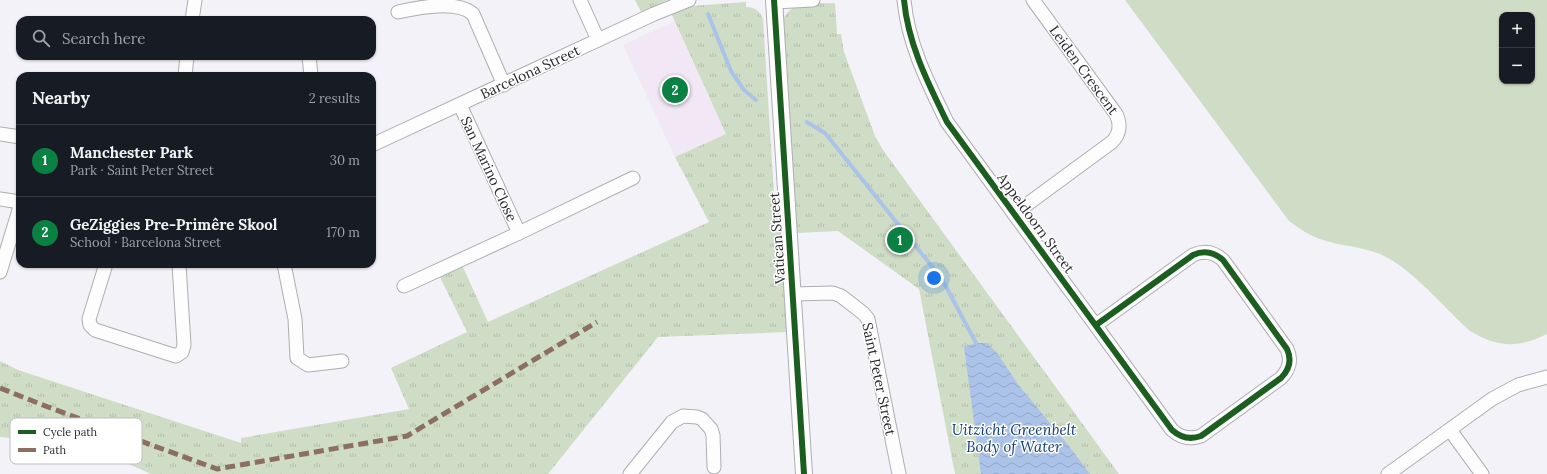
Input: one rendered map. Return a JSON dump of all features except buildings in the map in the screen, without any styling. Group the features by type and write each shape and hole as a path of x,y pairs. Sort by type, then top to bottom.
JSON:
{"street":[{"path":"195,0 195,16"},
{"path":"580,0 598,40"},
{"name":"Barcelona Street","path":"376,143 674,5 689,0"},
{"path":"774,1 813,0"},
{"name":"Appeldoorn Street","path":"904,0 908,28 913,44 935,98 947,122 1172,430 1187,438 1201,436 1281,378 1285,374 1289,364 1289,354 1287,349 1223,260 1218,256 1206,252 1199,252 1192,255 1096,324"},
{"name":"Leiden Crescent","path":"1014,214 1112,142 1119,130 1119,119 1116,114 1033,0"},
{"name":"Vatican Street","path":"774,1 804,474"},
{"path":"398,12 450,2 469,8 504,85"},
{"path":"185,72 187,60"},
{"path":"309,60 311,72"},
{"name":"San Marino Close","path":"460,105 519,233"},
{"path":"0,134 16,136"},
{"name":"San Marino Close","path":"404,286 519,233 632,178"},
{"path":"0,199 16,201"},
{"path":"0,272 16,219"},
{"path":"105,268 89,319 90,325 95,330 176,356 182,352 184,345 179,268"},
{"path":"285,268 295,319 297,358 308,365 342,362"},
{"name":"Saint Peter Street","path":"792,294 833,293 841,296 863,313 868,319 899,474"},
{"path":"1388,474 1504,391 1547,377"},
{"path":"630,474 672,422 684,416 702,419 711,429 713,435 714,468"},
{"path":"1450,430 1482,474"}],"shaded area":[{"path":"674,21 726,134 675,157 623,45"}],"green space":[{"path":"635,0 668,0 641,12"},
{"path":"1125,0 1547,0 1547,334 1537,339 1518,344 1499,343 1480,337 1470,331 1415,278 1392,260 1380,254 1360,248 1321,239 1289,221"},
{"path":"746,2 746,7 757,10 763,19 775,210 780,210 787,332 658,337 548,474 151,474 129,464 142,464 142,418 10,418 10,438 0,437 0,361 18,370 241,443 241,438 409,409 391,368 467,332 439,275 462,265 488,322 709,222 675,157 726,134 671,13 691,6"},
{"path":"835,3 837,34 841,34 844,52 875,136 883,150 1119,474 955,474 919,289 838,231 797,233 783,22 790,10 796,7 812,4"}],"water":[{"name":"Uitzicht Greenbelt Body of Water","path":"976,343 987,343 998,354 1017,383 1090,474 981,474 964,347"}],"waterway":[{"path":"708,14 731,71 744,90 756,100"},
{"path":"807,122 825,133 942,279 976,343"}],"marked path":[{"path":"142,441 217,469 407,436 597,322"},
{"path":"0,388 78,418"}],"cycle path":[{"path":"774,0 804,474"},
{"path":"904,0 906,16 914,48 926,78 947,122 1172,430 1186,438 1201,436 1281,378 1289,365 1289,353 1287,349 1223,260 1216,255 1205,252 1193,255 1096,325"}],"place":[{"name":"GeZiggies Pre-Primêre Skool","path":"675,90"},
{"name":"Manchester Park","path":"900,240"}]}
